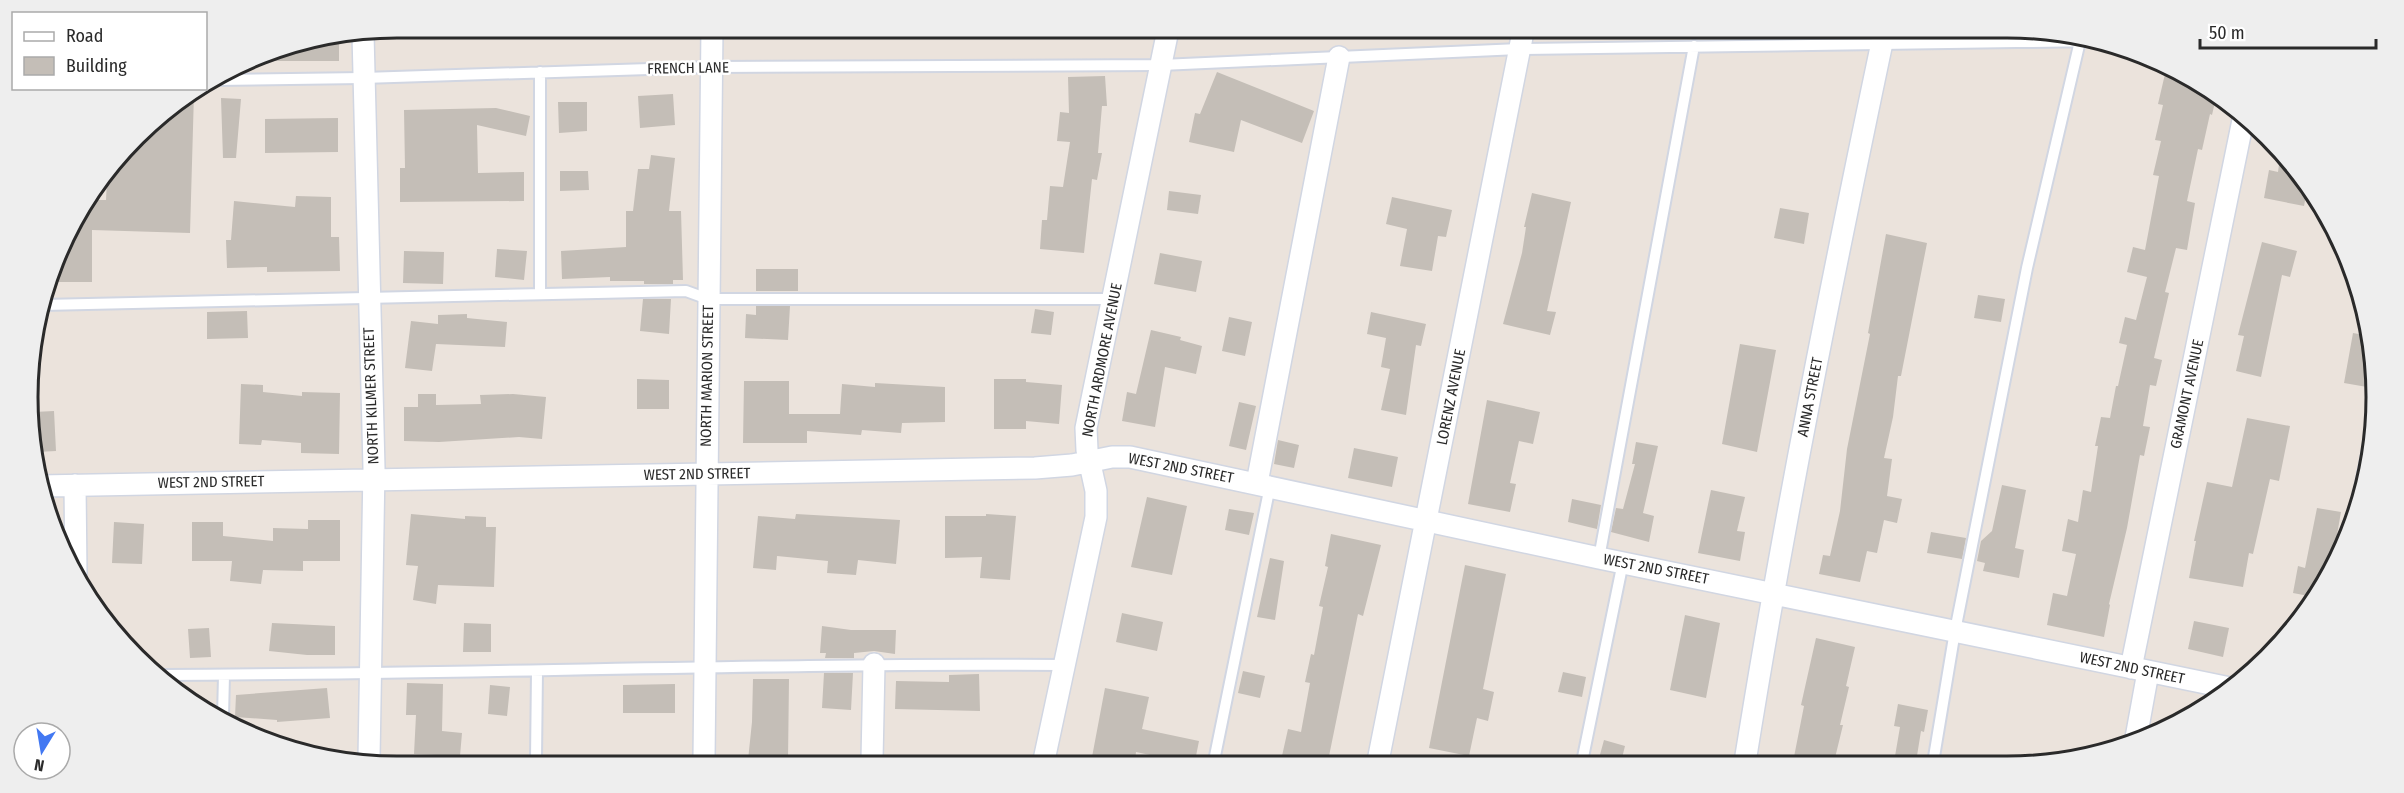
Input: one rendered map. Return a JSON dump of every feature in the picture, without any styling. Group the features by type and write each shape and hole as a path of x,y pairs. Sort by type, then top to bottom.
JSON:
{"street":[{"name":"NORTH MARION STREET","path":"704,756 712,38"},
{"name":"NORTH ARDMORE AVENUE","path":"1045,756 1096,517 1096,491 1086,428 1166,38"},
{"name":"ANNA STREET","path":"1746,756 1772,592 1840,242 1883,38"},
{"name":"NORTH KILMER STREET","path":"363,39 373,480 369,754"},
{"name":"LORENZ AVENUE","path":"1379,756 1521,40"},
{"path":"1263,485 1340,57"},
{"name":"GRAMONT AVENUE","path":"2136,731 2140,670 2242,125"},
{"name":"WEST 2ND STREET","path":"49,486 1035,468 1112,457 1130,457 1599,558 2219,686"},
{"path":"75,485 76,557"},
{"path":"872,756 874,664"}],"lane":[{"name":"FRENCH LANE","path":"229,80 712,67 1161,65 1340,57 1521,40 1694,46 1883,38 2051,41"},
{"path":"1934,756 1955,631 2027,268 2079,44"},
{"path":"1599,558 1694,46"},
{"path":"540,72 540,292"},
{"path":"50,305 540,292 686,291 708,299 1114,299"},
{"path":"1215,756 1263,485"},
{"path":"1583,756 1623,562"},
{"path":"171,675 874,664 1064,665"},
{"path":"536,756 537,671"},
{"path":"223,710 224,675"}],"building":[{"path":"339,42 339,61 270,61 326,44"},
{"path":"1217,72 1314,111 1302,143 1241,120 1234,152 1189,142 1195,113 1200,114"},
{"path":"2165,74 2215,104 2202,150 2198,149 2187,201 2195,203 2187,250 2176,248 2165,292 2169,293 2154,358 2162,360 2156,386 2150,385 2143,426 2150,427 2144,456 2140,455 2104,637 2047,625 2053,593 2067,596 2076,554 2062,551 2068,519 2078,522 2083,490 2091,492 2098,446 2095,446 2101,417 2110,418 2127,345 2119,343 2125,317 2136,320 2147,277 2127,272 2133,247 2145,250 2159,176 2153,175 2161,141 2155,140 2163,105 2158,104"},
{"path":"1105,76 1107,106 1102,106 1098,153 1102,153 1097,180 1092,179 1084,253 1040,249 1042,220 1047,220 1050,186 1063,187 1070,142 1057,141 1060,112 1069,113 1068,77"},
{"path":"673,94 675,125 640,128 638,96"},
{"path":"221,98 241,99 236,158 223,158"},
{"path":"194,100 190,233 92,230 92,282 57,282 75,238 96,200 106,200 107,185 127,160 160,127"},
{"path":"558,102 587,102 587,131 559,133"},
{"path":"496,108 530,116 526,136 477,125 478,173 524,172 524,201 400,202 400,168 405,168 404,110"},
{"path":"338,118 338,152 265,153 265,119"},
{"path":"651,155 675,158 669,211 681,211 683,280 673,280 673,284 644,284 644,281 610,281 610,277 562,279 561,251 626,247 626,211 633,211 638,169 649,169"},
{"path":"2279,163 2306,197 2304,206 2264,198 2269,170 2278,172"},
{"path":"560,171 588,171 589,190 560,191"},
{"path":"1169,191 1201,195 1198,214 1167,210"},
{"path":"1532,193 1571,202 1547,311 1556,312 1550,335 1503,324 1522,253 1526,227 1524,227"},
{"path":"296,196 331,197 331,237 339,237 340,271 267,272 267,267 227,268 226,240 231,240 234,201 295,207"},
{"path":"1392,197 1452,210 1446,237 1438,236 1432,271 1400,266 1407,229 1386,224"},
{"path":"1780,208 1809,213 1804,244 1774,238"},
{"path":"1886,234 1927,243 1901,376 1898,376 1893,417 1884,458 1892,459 1887,496 1902,499 1897,523 1884,520 1877,553 1867,551 1860,582 1819,574 1823,555 1830,556 1840,511 1847,449 1870,334 1868,333"},
{"path":"2262,242 2297,251 2290,277 2282,275 2261,377 2236,371 2244,336 2238,335"},
{"path":"497,249 527,251 524,280 495,277"},
{"path":"404,251 444,252 443,284 403,283"},
{"path":"1160,253 1202,261 1196,292 1154,284"},
{"path":"756,269 798,269 798,291 756,291"},
{"path":"1978,295 2005,299 2001,322 1974,318"},
{"path":"643,299 671,299 669,334 640,331"},
{"path":"756,306 790,306 788,340 745,338 746,314 756,315"},
{"path":"1035,309 1054,312 1051,335 1031,333"},
{"path":"247,311 248,338 207,339 207,312"},
{"path":"1371,312 1426,324 1421,346 1416,345 1406,415 1381,410 1390,369 1381,367 1386,338 1367,334"},
{"path":"467,314 467,318 507,322 505,347 436,344 432,371 405,368 411,321 438,324 438,315"},
{"path":"1229,317 1252,322 1245,356 1222,351"},
{"path":"1151,330 1181,337 1180,340 1202,346 1196,374 1165,367 1155,427 1122,421 1127,392 1136,394"},
{"path":"2353,333 2361,334 2366,387 2344,383"},
{"path":"1740,344 1776,350 1757,452 1722,444"},
{"path":"637,379 669,380 669,409 637,409"},
{"path":"994,379 1026,379 1026,382 1062,385 1059,424 1026,421 1026,429 994,429"},
{"path":"744,381 789,381 789,414 840,414 842,384 875,387 875,383 945,387 945,422 902,423 901,433 862,430 861,435 807,431 807,443 743,443"},
{"path":"241,384 263,385 263,392 302,396 302,392 340,393 339,454 301,453 301,443 262,440 261,445 239,444"},
{"path":"418,394 436,394 436,405 481,404 480,395 513,394 546,397 542,439 519,437 439,442 404,441 404,407 418,407"},
{"path":"1487,400 1540,412 1533,444 1519,441 1510,483 1516,484 1510,512 1468,504"},
{"path":"1239,402 1256,406 1246,450 1229,446"},
{"path":"54,411 56,451 42,452 38,412"},
{"path":"2247,418 2290,426 2279,481 2270,479 2253,554 2249,553 2243,587 2189,578 2196,541 2194,541 2207,482 2232,487"},
{"path":"1278,440 1299,445 1294,468 1274,464"},
{"path":"1636,442 1658,446 1643,513 1654,516 1649,542 1611,532 1616,508 1623,509 1635,464 1632,464"},
{"path":"1354,448 1398,457 1392,487 1348,478"},
{"path":"2002,485 2026,490 2015,548 2024,550 2019,578 1983,571 1985,563 1977,561 1981,541 1992,531"},
{"path":"1711,490 1745,497 1737,531 1745,532 1740,561 1698,553"},
{"path":"1147,497 1187,506 1172,575 1131,567"},
{"path":"1572,499 1601,505 1597,529 1568,522"},
{"path":"2317,508 2341,512 2336,540 2318,576 2306,596 2293,593 2298,566 2305,568"},
{"path":"1229,509 1254,513 1249,535 1225,530"},
{"path":"411,514 465,519 465,516 486,517 486,527 496,527 494,587 438,585 436,604 413,600 418,566 406,565"},
{"path":"796,514 900,520 896,564 858,560 856,575 827,573 828,561 777,556 776,570 753,568 758,516 795,519"},
{"path":"986,514 1016,516 1010,580 980,578 982,557 945,558 945,516 986,516"},
{"path":"308,520 340,520 340,561 303,561 303,571 263,570 261,584 230,581 232,561 192,561 192,522 223,522 223,536 273,541 273,528 308,529"},
{"path":"114,522 144,524 142,564 112,563"},
{"path":"1931,532 1966,538 1962,559 1927,553"},
{"path":"1331,534 1381,545 1363,616 1358,614 1329,756 1282,756 1288,729 1301,732 1310,683 1305,682 1311,654 1314,655 1323,607 1319,606 1328,567 1325,566"},
{"path":"1270,558 1284,561 1275,620 1257,617"},
{"path":"1465,565 1506,574 1483,689 1494,692 1488,721 1477,718 1469,756 1429,748"},
{"path":"1122,613 1163,622 1157,651 1116,642"},
{"path":"1685,615 1720,623 1706,698 1670,690"},
{"path":"2194,621 2229,628 2223,657 2188,649"},
{"path":"272,623 335,626 335,655 269,651"},
{"path":"464,623 491,624 491,652 463,652"},
{"path":"822,626 851,630 896,630 895,654 874,651 854,653 854,658 825,658 826,653 820,653"},
{"path":"209,628 211,657 190,658 188,629"},
{"path":"1816,638 1855,647 1846,686 1849,687 1835,756 1794,756 1804,706 1801,705"},
{"path":"1243,671 1265,676 1260,698 1238,693"},
{"path":"1563,672 1586,677 1582,697 1558,692"},
{"path":"824,673 853,673 851,710 822,708"},
{"path":"979,674 980,711 895,709 896,681 949,682 949,675"},
{"path":"753,679 789,679 788,756 748,756"},
{"path":"407,683 443,684 442,731 462,733 460,756 414,754 416,715 406,715"},
{"path":"675,684 675,713 623,713 623,685"},
{"path":"490,685 510,687 507,716 488,714"},
{"path":"327,688 330,718 277,722 277,720 236,717 236,695"},
{"path":"1105,688 1149,697 1142,729 1199,741 1196,756 1155,756 1136,752 1136,756 1092,756"},
{"path":"1898,704 1928,710 1924,732 1921,731 1917,756 1895,756 1900,727 1894,726"},
{"path":"1604,740 1625,746 1622,756 1600,756"}]}
